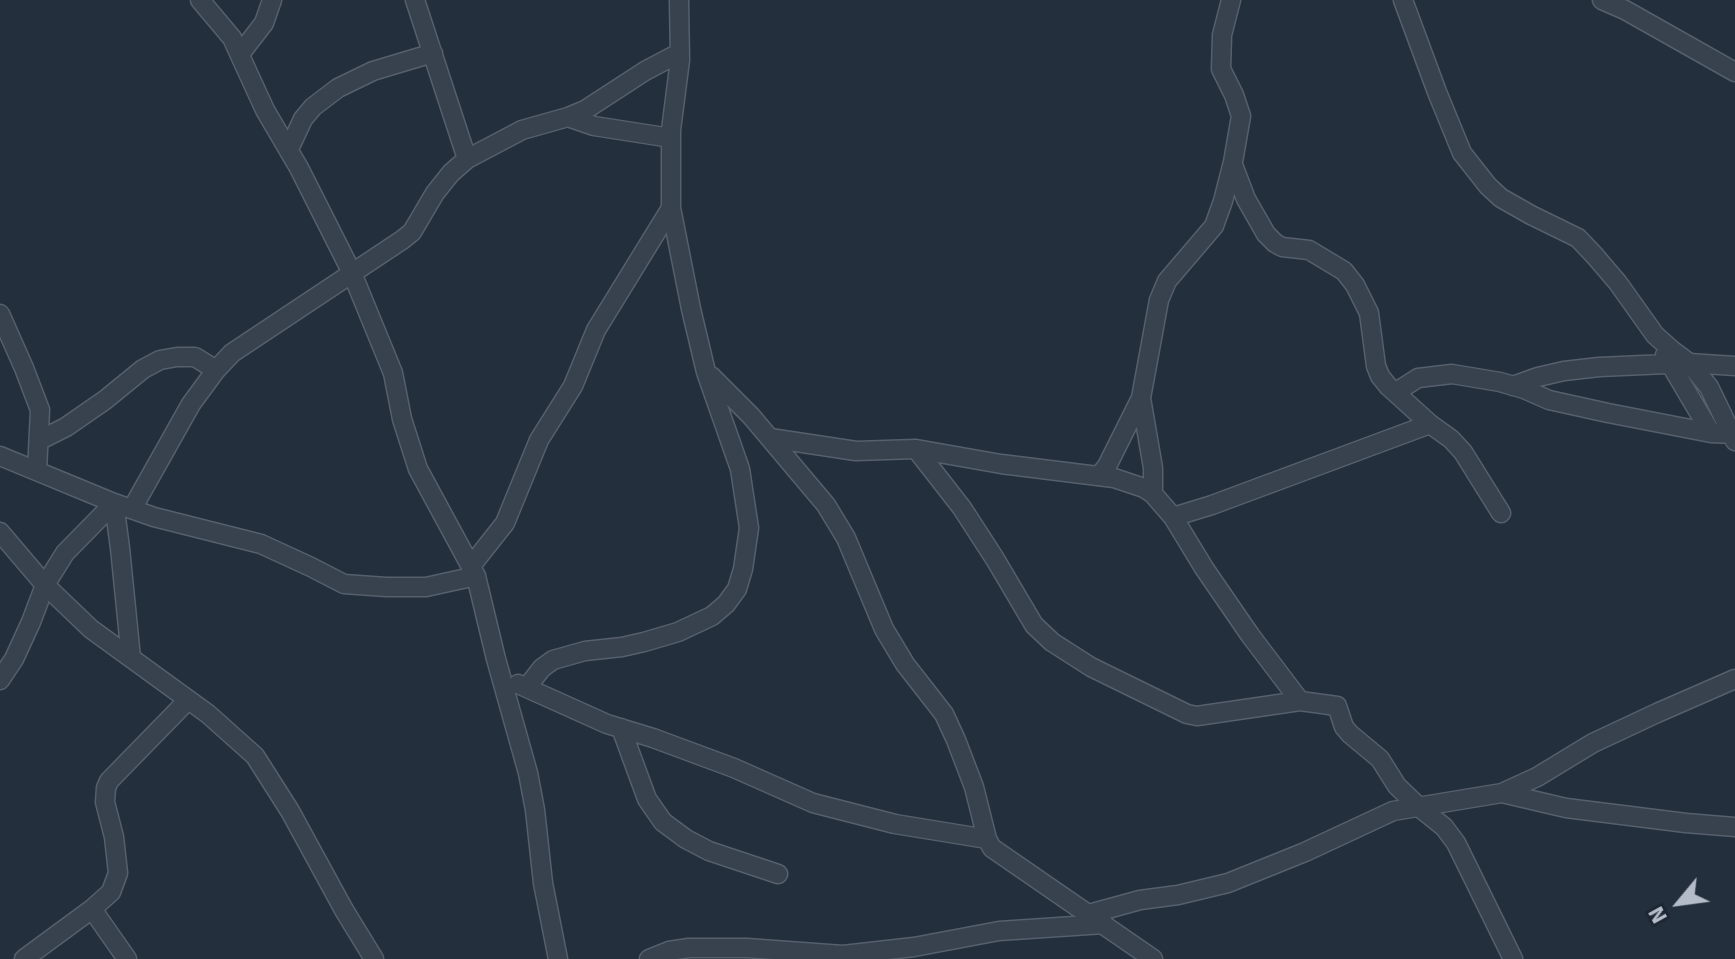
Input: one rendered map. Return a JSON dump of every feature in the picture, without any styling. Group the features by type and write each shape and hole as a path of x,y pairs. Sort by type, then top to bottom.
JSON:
{"street":[{"path":"200,0 232,38 265,110 289,149 352,273 393,373 402,419 418,469 473,571 528,773 543,883 558,959"},
{"path":"240,54 264,23 272,0"},
{"path":"415,0 467,159"},
{"path":"527,687 553,660 585,651 633,645 678,632 712,616 737,589 746,555 749,528 740,469 706,372 671,208 671,138 679,53 679,0"},
{"path":"1099,476 1141,398 1159,300 1167,281 1214,226 1223,201 1241,116 1221,69 1222,35 1231,0"},
{"path":"1403,0 1462,153 1501,198 1578,238 1618,283 1655,335 1711,433"},
{"path":"1602,0 1735,72"},
{"path":"289,149 303,119 338,88 373,71 433,53"},
{"path":"0,680 14,659 45,585 65,553 123,506 191,404 232,353 412,232 435,193 467,159 522,130 585,110 679,53"},
{"path":"568,117 594,126 671,138"},
{"path":"1233,162 1246,199 1266,234 1282,247 1309,250 1330,261 1344,271 1355,285 1369,313 1380,376 1463,452 1501,513"},
{"path":"0,456 123,506 211,533 261,544 344,584 426,587 473,571 505,523 539,440 573,386 610,304 671,208"},
{"path":"0,314 40,410 37,471"},
{"path":"1655,335 1689,363 1709,387 1734,436"},
{"path":"40,440 66,427 143,369 160,360 195,357 216,370"},
{"path":"1513,386 1564,371 1669,363 1735,366"},
{"path":"706,372 770,438 826,505 846,538 884,629 905,664 944,714 974,787 992,848 1153,959"},
{"path":"1396,392 1418,378 1452,374 1513,386 1549,400 1734,436"},
{"path":"1141,398 1153,468 1153,494"},
{"path":"1173,517 1430,424"},
{"path":"770,438 856,451 916,449 1001,464 1114,478 1144,488 1173,517 1250,635 1300,701"},
{"path":"916,449 962,508 1034,625 1052,642 1091,667 1197,716 1300,701 1337,706 1344,727 1380,759 1397,786 1444,827 1456,843 1513,959"},
{"path":"123,506 120,548 131,658"},
{"path":"0,532 45,585 91,629 208,714 255,756 374,959"},
{"path":"501,676 607,724 734,768 813,803 895,824 987,839"},
{"path":"649,959 669,951 689,948 747,948 843,955 1097,919 1140,900 1228,883 1393,811 1502,793 1537,777 1593,743 1735,679"},
{"path":"24,959 111,892 118,873 114,837 105,802 106,788 109,781 188,700"},
{"path":"621,728 647,799 663,822 709,851 778,874"},
{"path":"1502,793 1566,808 1735,827"},
{"path":"92,909 127,959"}]}
